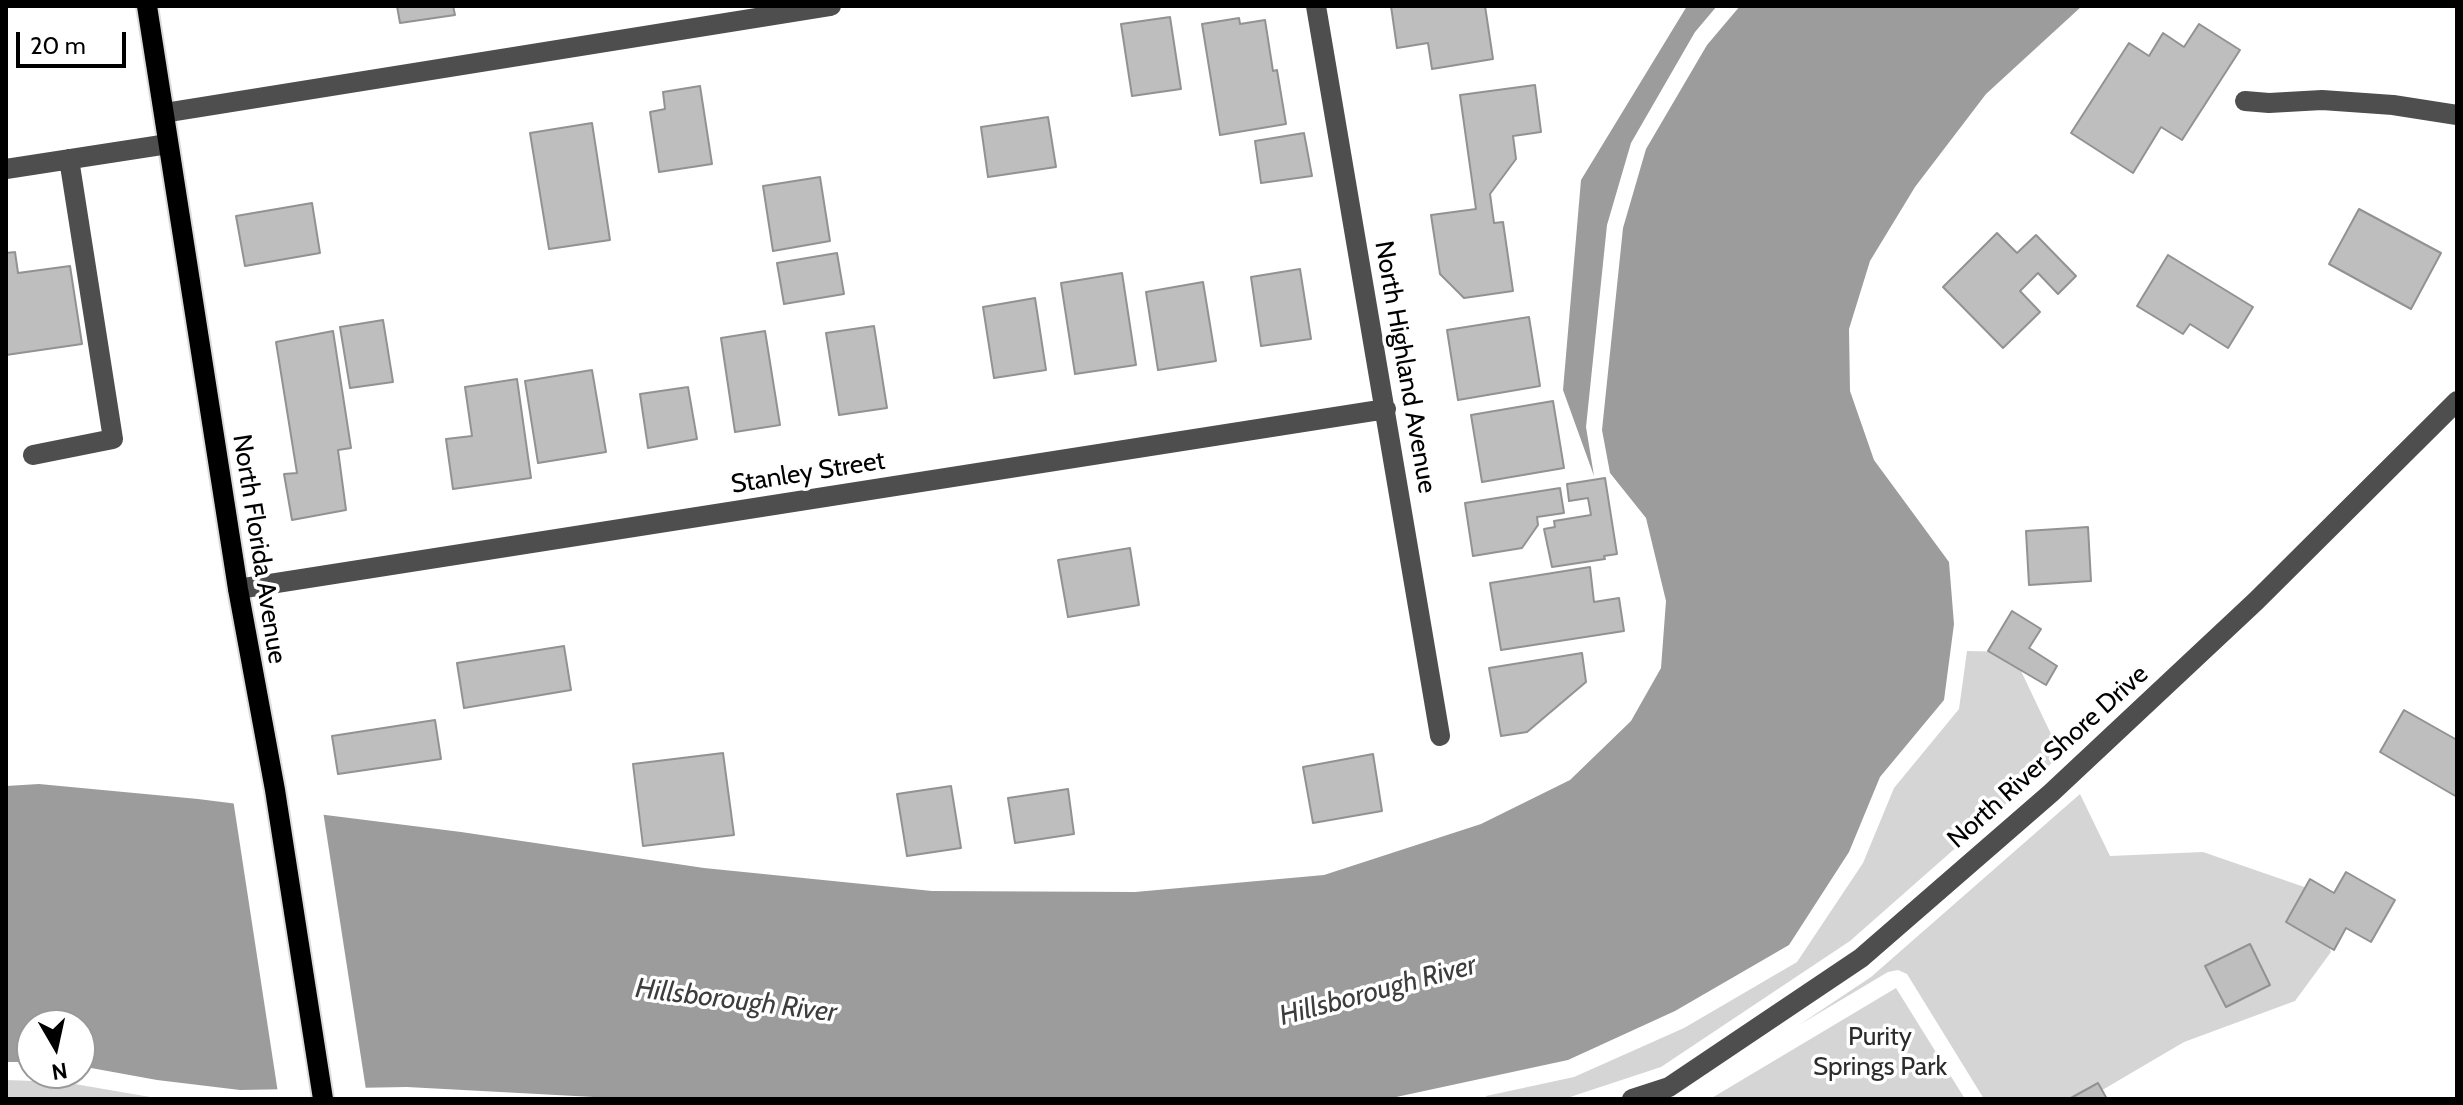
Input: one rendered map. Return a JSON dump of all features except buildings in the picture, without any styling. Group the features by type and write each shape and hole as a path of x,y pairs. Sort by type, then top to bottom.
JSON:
{"main road":[{"name":"North Florida Avenue","path":"147,6 238,589 275,790 323,1099"}],"street":[{"path":"164,113 831,6"},
{"name":"North Highland Avenue","path":"1316,6 1440,736"},
{"path":"2245,101 2365,103 2457,115"},
{"path":"6,169 168,144"},
{"path":"33,455 113,439 69,159"},
{"name":"North River Shore Drive","path":"1632,1099 1669,1087 1861,958 2051,793 2256,601 2457,401"},
{"name":"Stanley Street","path":"238,589 1386,409"}],"green space":[{"path":"1967,651 2012,652 2061,755 1850,941 1661,1067 1564,1099 1487,1099 1486,1096 1574,1077 1684,1028 1797,962 1863,863 1894,788 1959,709"},
{"path":"2080,794 2110,856 2203,852 2313,890 2331,952 2295,1001 2184,1042 2087,1099 1984,1099 1907,974 1898,970 1888,972 1799,1025 1871,977"},
{"name":"Purity Springs Park","path":"1896,988 1965,1099 1710,1099"},
{"path":"6,1080 16,1080 16,1089 96,1088 162,1099 6,1099"}],"water":[{"path":"1687,6 1717,6 1695,32 1631,143 1607,225 1586,427 1594,476 1563,390 1581,180"},
{"name":"Hillsborough River","path":"1740,6 2082,6 1986,94 1915,187 1870,261 1849,329 1850,391 1874,460 1949,562 1954,624 1944,700 1880,777 1849,852 1789,945 1675,1011 1568,1060 1387,1099 631,1099 407,1087 240,1090 96,1069 96,1009 16,1009 16,1062 6,1062 6,786 39,784 198,799 461,832 704,868 932,891 1135,892 1324,875 1481,824 1570,780 1631,721 1661,668 1666,601 1646,518 1610,473 1602,430 1623,228 1646,149 1707,45"}],"pier":[{"path":"233,799 323,811 366,1090 278,1093"}]}
